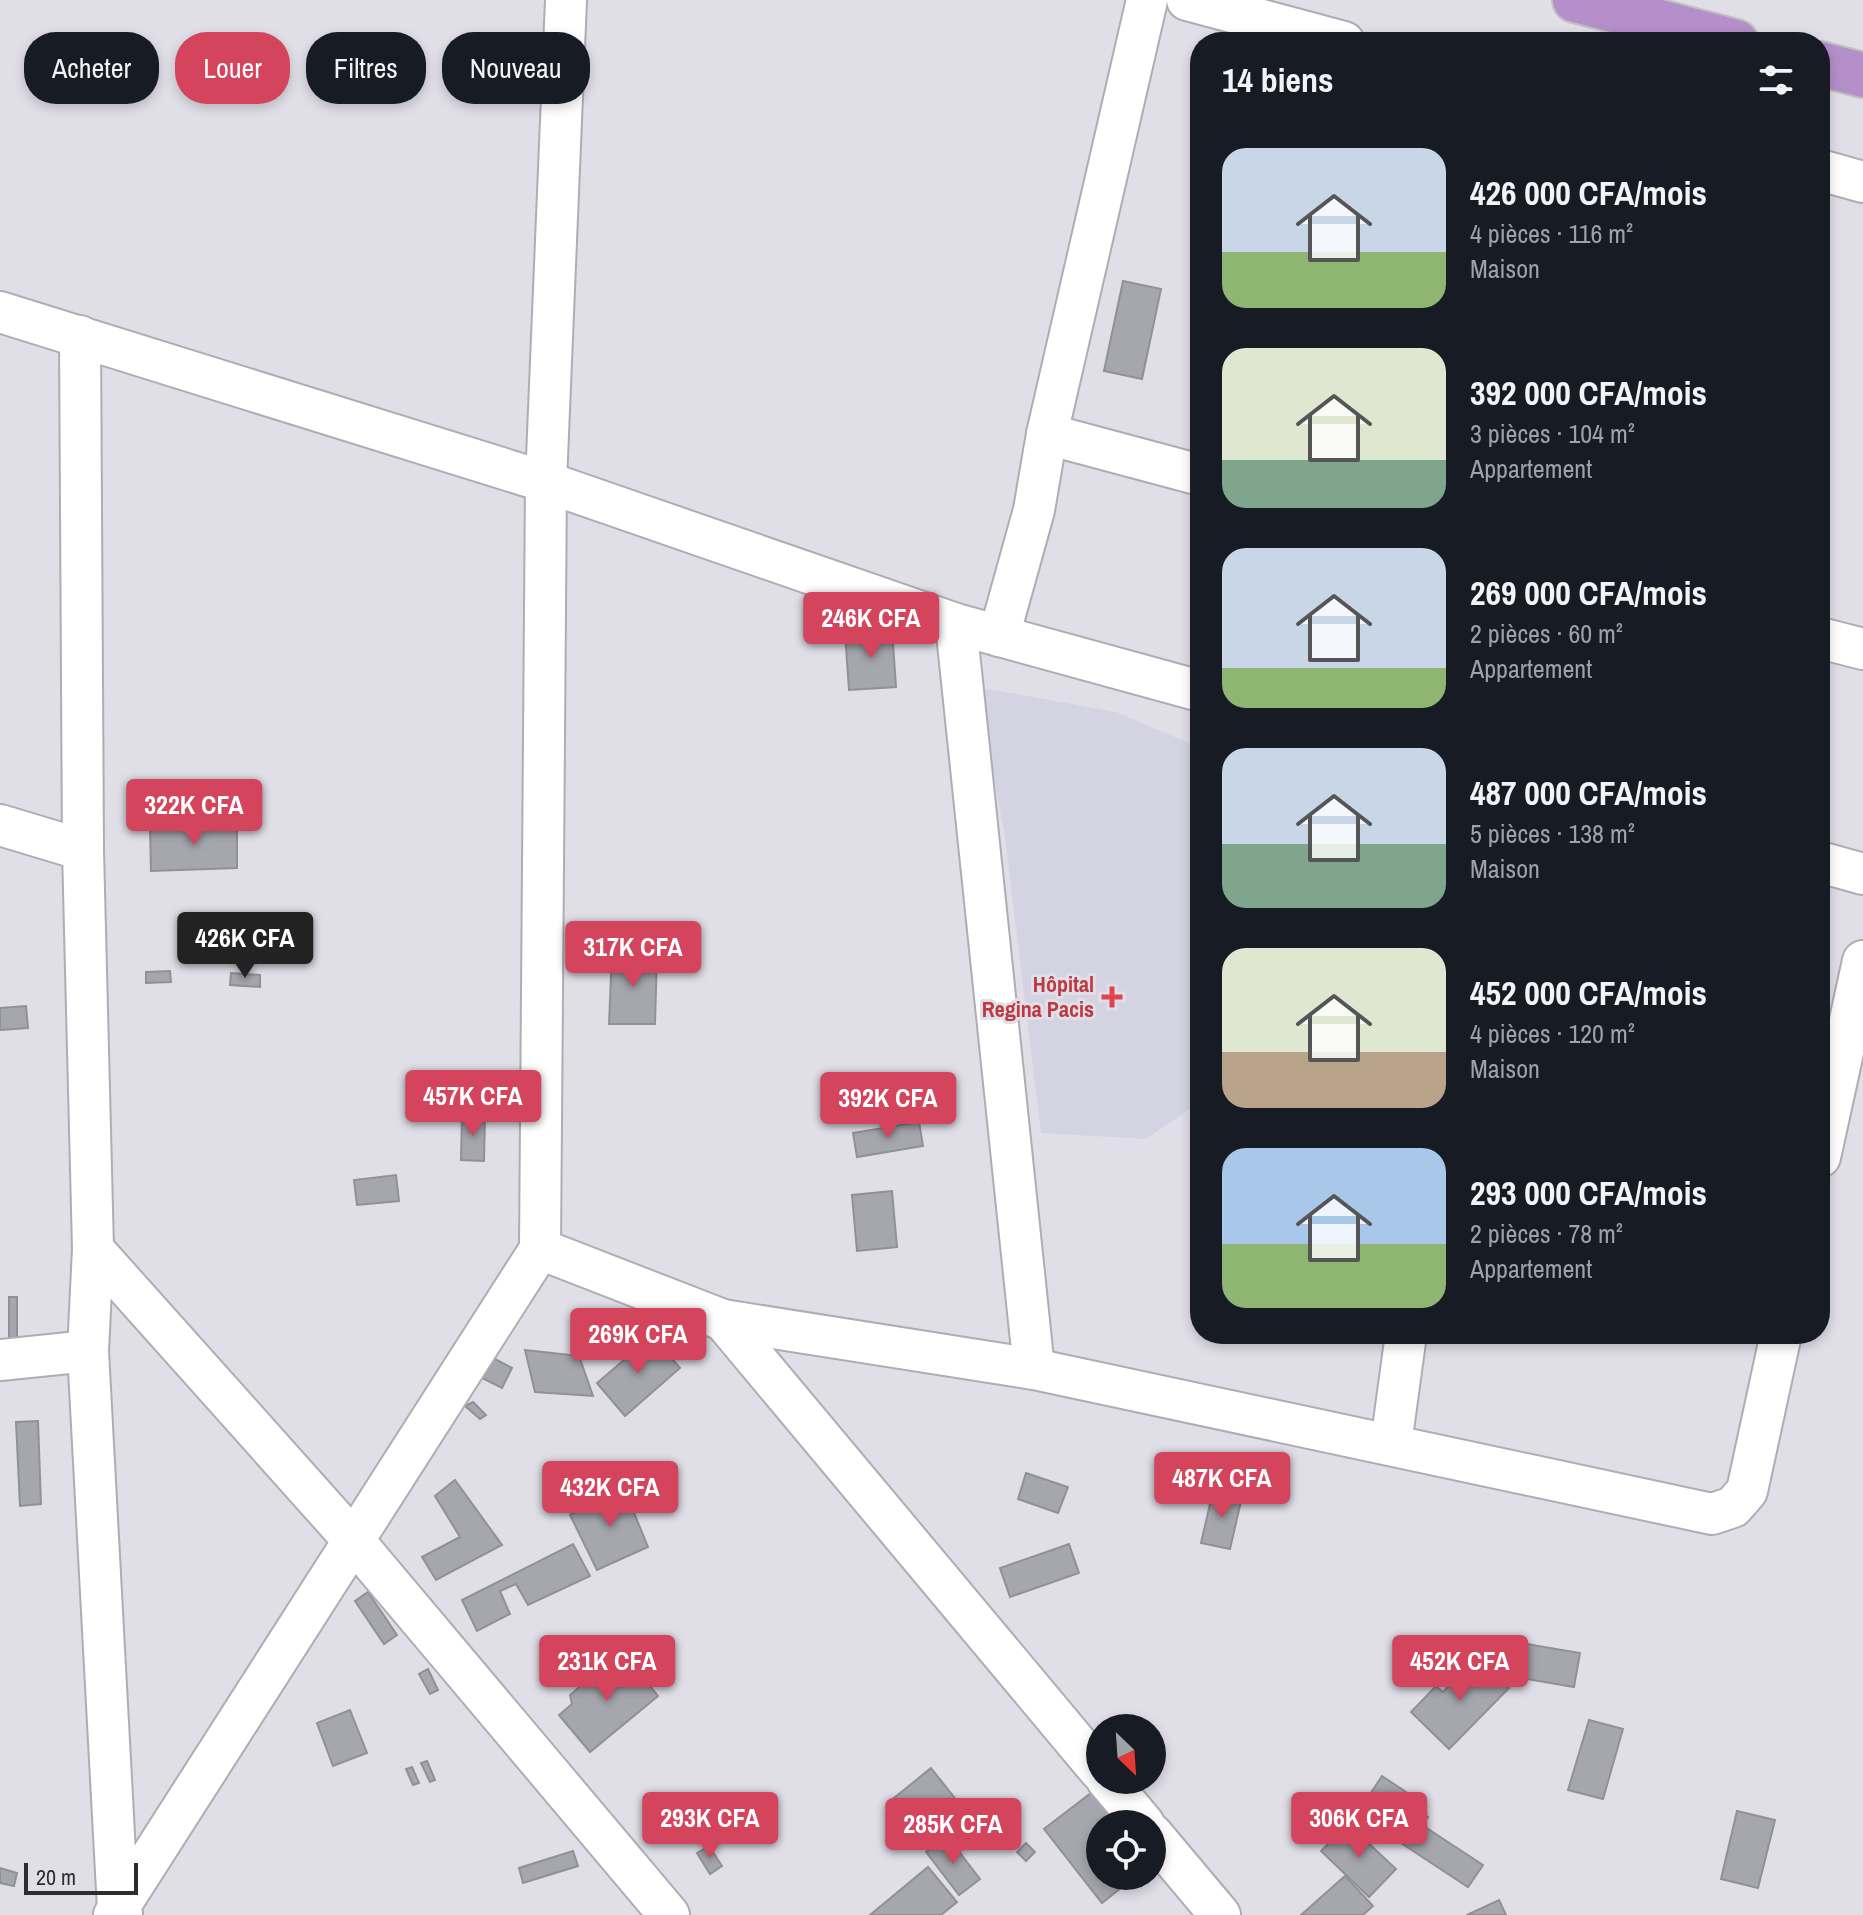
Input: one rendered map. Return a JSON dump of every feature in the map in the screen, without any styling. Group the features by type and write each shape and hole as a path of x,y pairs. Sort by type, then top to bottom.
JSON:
{"highway":[{"path":"1575,0 1698,32"},
{"path":"1830,67 1863,75"}],"street":[{"path":"118,1913 540,1249 546,482 566,0"},
{"path":"999,636 1034,510 1047,434 1147,0"},
{"path":"1187,0 1307,32"},
{"path":"1830,173 1863,182"},
{"path":"0,312 546,482 956,624 1190,688"},
{"path":"80,336 83,850 93,1249 88,1351 118,1913"},
{"path":"1047,434 1190,472"},
{"path":"956,624 1034,1369"},
{"path":"1830,641 1863,649"},
{"path":"0,825 83,850"},
{"path":"1830,865 1863,874"},
{"path":"1830,1111 1863,961"},
{"path":"93,1249 354,1541 669,1915"},
{"path":"540,1249 723,1320 1034,1369 1712,1514 1733,1507 1747,1491 1779,1344"},
{"path":"723,1320 1086,1754"},
{"path":"1391,1444 1405,1344"},
{"path":"0,1360 88,1351"},
{"path":"1119,1794 1132,1810"},
{"path":"1166,1851 1220,1915"}],"shaded area":[{"name":"Hôpital Regina Pacis","path":"977,687 1116,712 1190,743 1190,1109 1146,1139 1041,1133 1005,837"}],"building":[{"path":"1123,281 1161,289 1142,379 1104,371"},
{"path":"892,629 896,687 849,690 845,633"},
{"path":"237,824 237,868 151,871 150,827"},
{"path":"612,953 657,955 655,1024 609,1024"},
{"path":"170,971 171,982 146,983 146,972"},
{"path":"231,973 260,975 260,987 230,985"},
{"path":"26,1006 28,1028 0,1030 0,1008"},
{"path":"462,1116 485,1116 484,1161 461,1160"},
{"path":"919,1122 923,1146 857,1157 853,1133"},
{"path":"396,1175 399,1201 357,1205 354,1180"},
{"path":"892,1191 897,1247 857,1251 852,1195"},
{"path":"9,1297 17,1297 17,1339 9,1339"},
{"path":"672,1304 686,1326 662,1343 647,1321"},
{"path":"589,1309 594,1321 589,1324 583,1312"},
{"path":"652,1336 680,1368 625,1416 597,1383"},
{"path":"525,1350 579,1356 593,1396 535,1392"},
{"path":"491,1357 512,1368 502,1388 480,1377"},
{"path":"473,1402 486,1415 480,1419 465,1406"},
{"path":"38,1421 41,1504 20,1506 16,1422"},
{"path":"1026,1473 1068,1487 1058,1513 1018,1499"},
{"path":"455,1480 502,1545 436,1580 422,1557 460,1537 435,1496"},
{"path":"623,1486 648,1547 597,1570 570,1515"},
{"path":"1213,1491 1242,1497 1230,1549 1201,1543"},
{"path":"573,1544 590,1576 528,1605 516,1584 500,1591 510,1614 477,1631 462,1600"},
{"path":"1069,1544 1079,1573 1010,1597 1000,1568"},
{"path":"368,1592 397,1635 384,1644 355,1601"},
{"path":"1510,1641 1580,1653 1574,1687 1504,1675"},
{"path":"626,1655 658,1696 590,1752 559,1715 572,1704 570,1695 597,1672 603,1677"},
{"path":"1476,1657 1509,1688 1449,1749 1411,1712 1436,1686 1443,1692"},
{"path":"428,1669 438,1690 430,1694 419,1674"},
{"path":"350,1710 367,1753 333,1766 317,1723"},
{"path":"1589,1720 1623,1729 1603,1799 1568,1790"},
{"path":"427,1761 435,1780 430,1782 421,1763"},
{"path":"412,1767 419,1783 413,1785 406,1769"},
{"path":"931,1768 965,1811 928,1841 894,1798"},
{"path":"1382,1776 1406,1792 1401,1799 1428,1817 1422,1825 1483,1865 1468,1887 1357,1814"},
{"path":"1090,1794 1098,1794 1111,1810 1086,1810 1086,1883 1044,1829"},
{"path":"1737,1811 1775,1820 1758,1888 1721,1879"},
{"path":"1348,1824 1396,1869 1369,1897 1321,1851"},
{"path":"947,1836 980,1879 959,1895 926,1852"},
{"path":"1026,1843 1035,1852 1026,1861 1017,1852"},
{"path":"709,1846 722,1866 710,1874 697,1853"},
{"path":"573,1851 578,1866 523,1883 519,1868"},
{"path":"928,1867 957,1902 941,1915 870,1915"},
{"path":"0,1868 17,1873 14,1886 0,1883"},
{"path":"1345,1876 1373,1906 1363,1915 1301,1915"},
{"path":"1092,1890 1118,1890 1102,1903"},
{"path":"1499,1900 1506,1915 1467,1915"}],"place":[{"name":"Hôpital Regina Pacis","path":"1112,997"}]}
